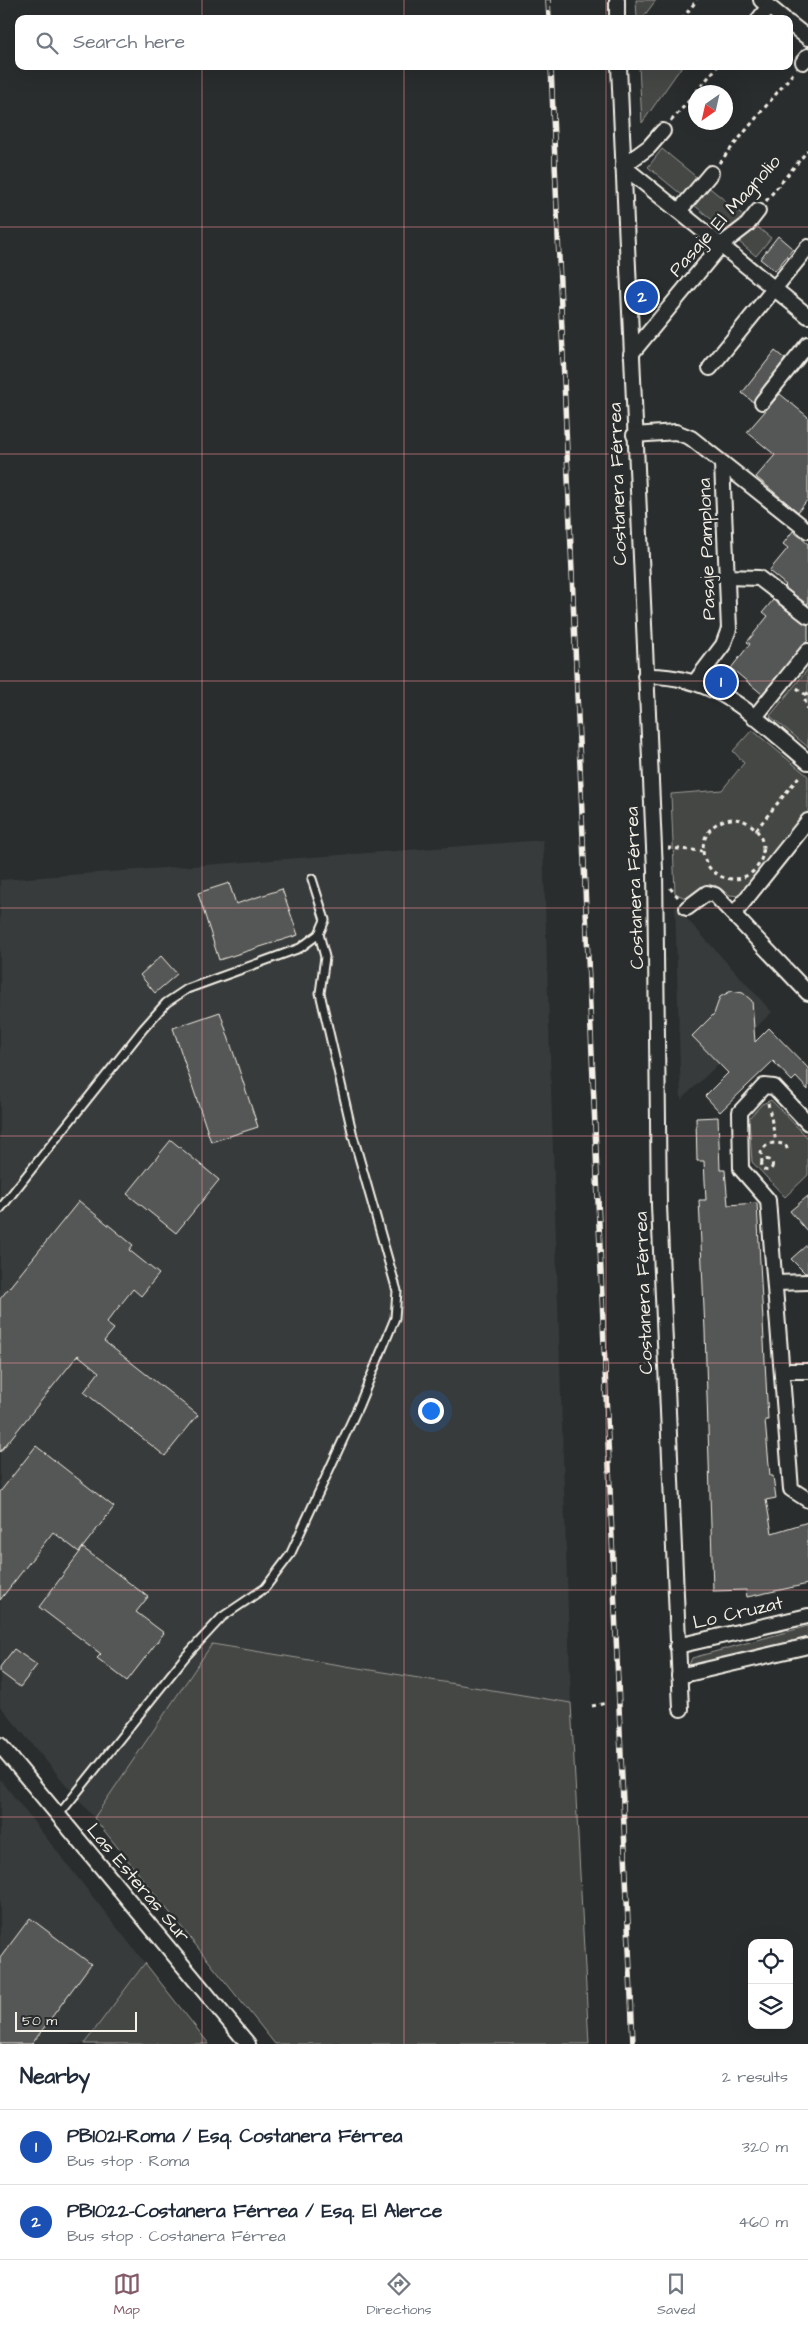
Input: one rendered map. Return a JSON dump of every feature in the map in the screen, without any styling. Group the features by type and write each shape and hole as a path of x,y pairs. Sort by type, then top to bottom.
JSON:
{"street":[{"path":"617,0 617,15"},
{"path":"760,15 765,3 779,15"},
{"path":"793,26 808,38"},
{"name":"Costanera Férrea","path":"619,70 634,435 654,847 660,1206 681,1709"},
{"path":"663,131 649,147 623,166 808,316"},
{"path":"679,211 711,173"},
{"name":"Pasaje El Magnolio","path":"631,354 721,245 746,225 758,211"},
{"path":"710,368 808,247"},
{"path":"762,402 808,344"},
{"path":"634,435 668,432 683,435 808,530"},
{"name":"Pasaje Pamplona","path":"695,682 723,645 728,635 722,463"},
{"path":"727,577 759,578 808,616"},
{"path":"754,718 808,650"},
{"path":"645,676 674,677 716,690 754,718 805,767"},
{"path":"734,914 808,821"},
{"path":"687,908 707,893 715,895 808,992"},
{"path":"808,1123 774,1087 764,1086 740,1112 741,1169 768,1200 791,1489 808,1500"},
{"path":"775,1283 808,1282"},
{"path":"782,1371 808,1371"},
{"name":"Lo Cruzat","path":"677,1646 808,1616"},
{"path":"679,1676 808,1646"},
{"name":"Las Esteras Sur","path":"0,1745 248,2044"}],"lane":[{"path":"0,1209 136,1037 166,1003 187,989 300,948 319,934 326,920 312,879"},
{"path":"58,1816 185,1657 222,1617 265,1588 290,1554 359,1405 395,1318 397,1291 353,1136 320,993 325,957 319,934"}],"path":[{"path":"685,15 697,0"},
{"path":"711,173 805,59"},
{"path":"703,85 715,70"},
{"path":"663,131 688,102"},
{"name":"Pasaje El Magnolio","path":"758,211 808,150"},
{"path":"808,692 805,701 808,710"},
{"path":"756,830 805,767"},
{"path":"731,819 742,820 756,830 762,839 762,858 757,868 743,878 731,880 715,874 706,863 702,851 705,835 718,822 731,819"},
{"path":"654,847 702,851"},
{"path":"771,1087 768,1106 776,1142"},
{"path":"762,1163 760,1152 764,1147 776,1142 786,1145 788,1152"},
{"path":"592,1706 607,1703"}],"shaded area":[{"path":"636,0 656,0 645,15 637,15"},
{"path":"639,70 679,70 642,123"},
{"path":"662,149 771,238 756,256 648,167"},
{"path":"808,669 808,747 770,716"},
{"path":"752,730 808,776 808,812 739,896 730,895 715,885 691,901 675,893 671,794 722,790 744,763 733,751"},
{"path":"543,840 571,1703 212,1644 94,1818 0,1706 0,880"},
{"path":"675,906 772,1012 681,1100"},
{"path":"771,1100 808,1138 808,1175 785,1197 752,1162 749,1118 762,1104"},
{"path":"808,1626 808,1637 712,1662 696,1669 689,1665 692,1658"},
{"path":"212,1644 571,1703 589,2044 275,2044 94,1818"},
{"path":"0,1779 145,1963 84,2044 0,2044"},
{"path":"145,1963 209,2044 84,2044"}],"building":[{"path":"778,236 793,249 775,271 760,259"},
{"path":"775,351 785,359 753,402 742,393"},
{"path":"780,394 808,417 808,499 798,512 756,477 775,455 747,432"},
{"path":"793,531 808,544 808,605 784,587 786,585 769,571 788,548 783,544"},
{"path":"773,600 808,625 808,640 762,694 731,668 750,644 747,642 768,616 763,612"},
{"path":"229,883 236,904 282,889 298,935 219,960 198,893"},
{"path":"161,956 177,974 155,993 140,975"},
{"path":"731,991 743,993 752,1001 755,1042 769,1028 808,1068 808,1090 796,1077 792,1081 773,1061 720,1112 705,1096 728,1073 692,1036 714,1014 720,997"},
{"path":"220,1012 258,1127 211,1142 173,1028"},
{"path":"718,1117 720,1170 725,1170 728,1205 757,1203 768,1420 765,1420 770,1476 773,1476 776,1498 766,1500 772,1533 808,1522 808,1584 747,1597 746,1590 713,1591 699,1200 706,1200 704,1161 697,1161 696,1118"},
{"path":"171,1140 219,1180 176,1233 127,1194"},
{"path":"808,1196 808,1232 790,1211"},
{"path":"79,1201 133,1245 129,1250 159,1274 141,1296 133,1289 106,1323 114,1329 104,1341 198,1415 165,1456 84,1392 99,1372 78,1355 0,1452 0,1299"},
{"path":"808,1244 808,1273 805,1273 791,1259"},
{"path":"36,1446 114,1507 79,1552 53,1532 0,1600 0,1492"},
{"path":"83,1548 148,1597 136,1612 164,1633 127,1681 97,1658 101,1654 39,1607"},
{"path":"14,1649 37,1665 20,1687 0,1672 0,1667"},
{"path":"30,1918 91,1964 32,2044 0,2044 0,1958"}],"railway":[{"path":"548,0 549,15"},
{"path":"551,70 633,2044"}],"place":[{"name":"PB1022-Costanera Férrea / Esq. El Alerce","path":"642,297"},
{"name":"PB1021-Roma / Esq. Costanera Férrea","path":"721,682"}]}
